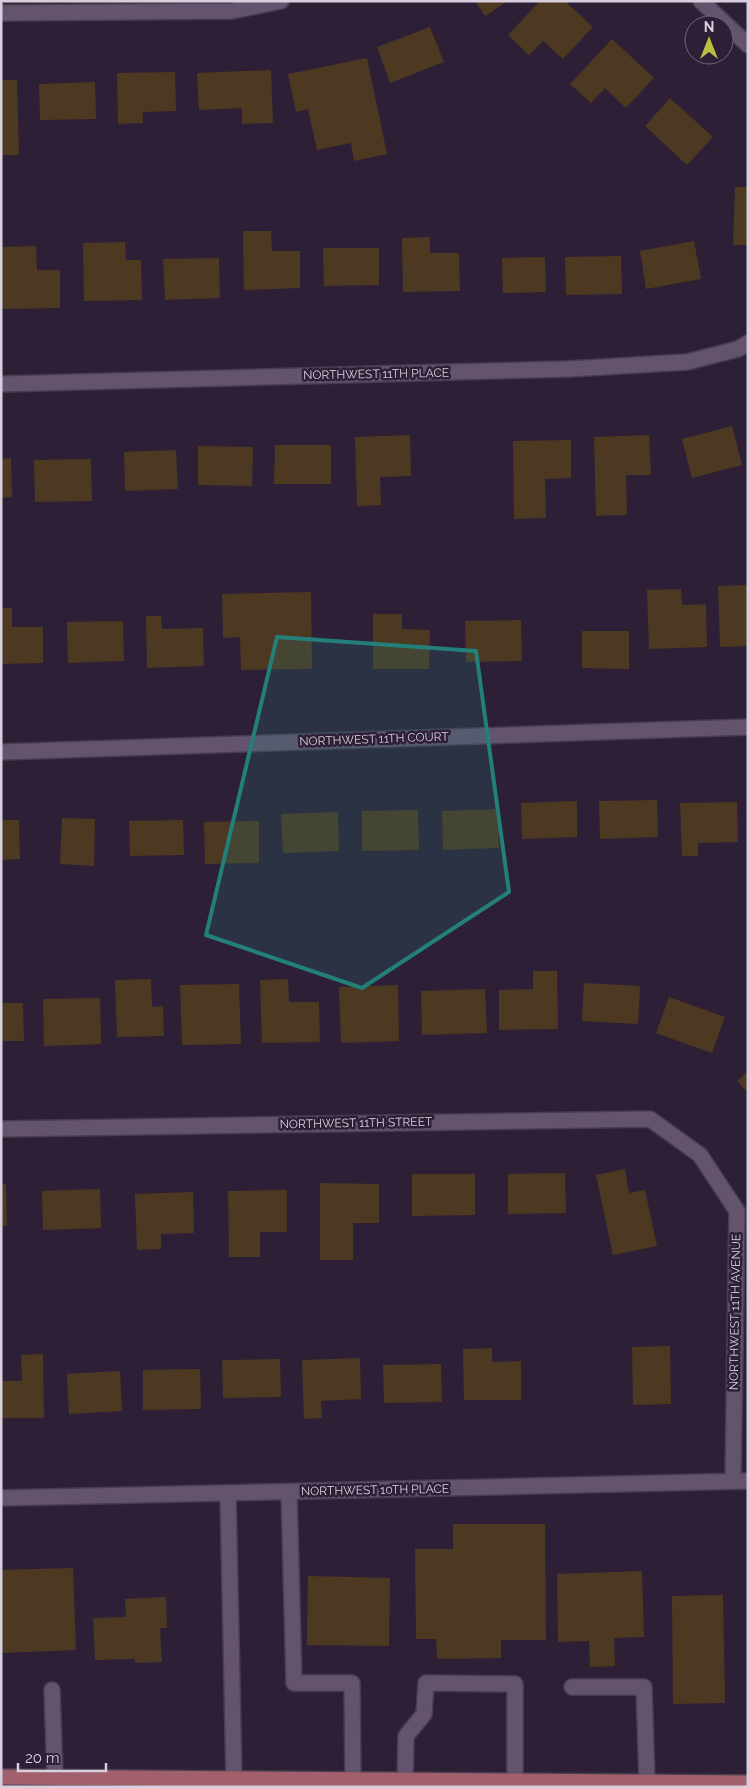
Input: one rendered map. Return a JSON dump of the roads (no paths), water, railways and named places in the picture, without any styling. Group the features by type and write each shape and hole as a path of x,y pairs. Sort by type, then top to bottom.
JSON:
{"main road":[{"path":"1,1777 748,1783"},
{"path":"339,1787 353,1780"}],"street":[{"path":"1,13 232,11 281,1"},
{"path":"701,1 748,45"},
{"name":"NORTHWEST 11TH PLACE","path":"1,384 568,369 686,362 738,349 748,343"},
{"name":"NORTHWEST 11TH COURT","path":"1,752 748,727"},
{"name":"NORTHWEST 11TH STREET","path":"1,1129 650,1118 700,1155"},
{"name":"NORTHWEST 11TH AVENUE","path":"700,1155 737,1211 740,1481"},
{"name":"NORTHWEST 10TH PLACE","path":"1,1498 740,1481"},
{"path":"289,1492 294,1683 352,1683 353,1780"},
{"path":"228,1493 234,1779"},
{"path":"405,1780 406,1736 424,1714 426,1683 515,1684 515,1781"},
{"path":"572,1687 644,1687 647,1782"},
{"path":"52,1690 55,1777"}]}
